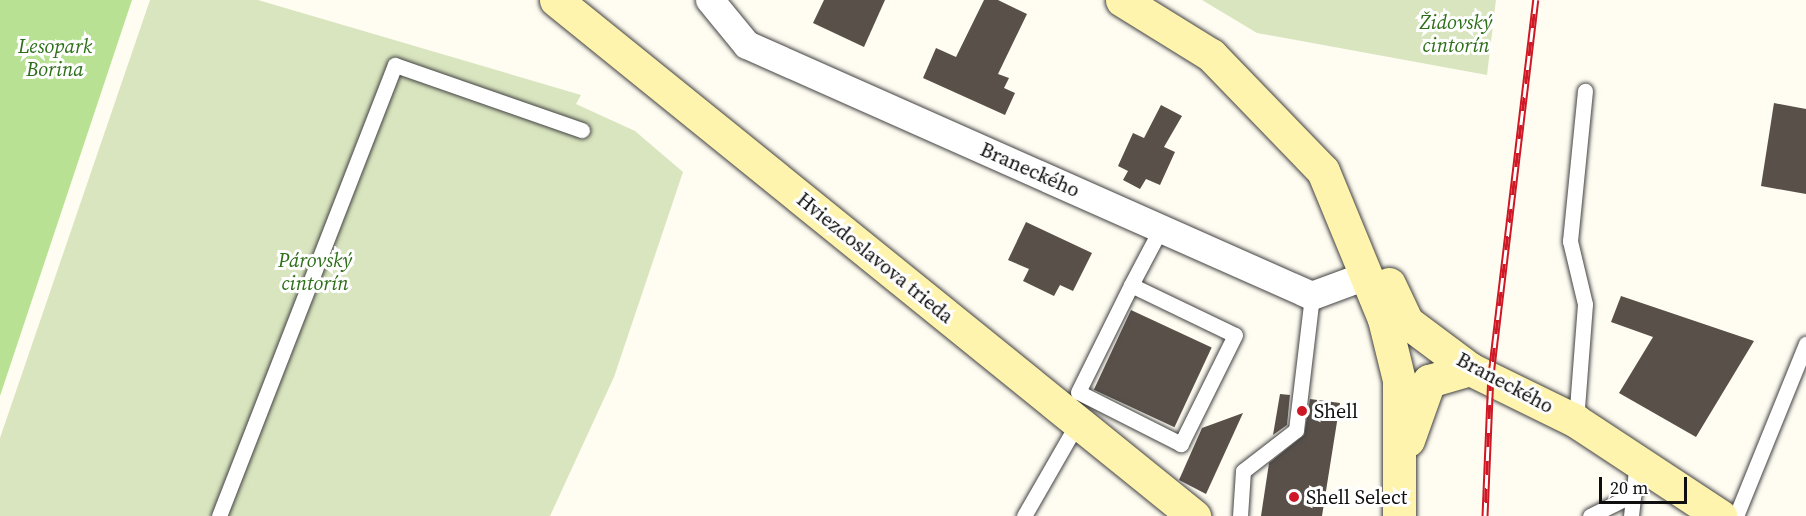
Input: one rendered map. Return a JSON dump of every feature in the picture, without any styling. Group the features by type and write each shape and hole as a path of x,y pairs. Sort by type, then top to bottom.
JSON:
{"street":[{"name":"Hviezdoslavova trieda","path":"556,0 1194,516"},
{"name":"Braneckého","path":"710,0 747,45 1312,296"},
{"path":"1122,0 1211,54 1323,171 1384,319 1399,380 1401,458 1399,516"},
{"name":"Braneckého","path":"1323,171 1362,227 1407,322 1470,369 1576,421 1720,516"},
{"path":"1312,296 1366,276"},
{"path":"1401,458 1429,381 1470,369"}],"lane":[{"path":"219,516 395,65 582,130"},
{"path":"1576,421 1585,304 1569,241 1585,91"},
{"path":"1131,285 1235,335 1181,444 1078,392 1131,285 1161,228"},
{"path":"1240,516 1243,471 1296,430 1312,296"},
{"path":"1736,516 1806,344"},
{"path":"1024,516 1078,422"},
{"path":"1631,516 1637,461"},
{"path":"1590,516 1634,495"}],"green space":[{"name":"Lesopark Borina","path":"0,0 132,0 0,396"},
{"name":"Párovský cintorín","path":"150,0 258,0 581,95 576,104 635,131 683,172 614,377 550,516 0,516 0,438"},
{"name":"Židovský cintorín","path":"1202,0 1496,0 1487,75 1257,33"}],"building":[{"path":"824,0 885,0 864,47 813,23"},
{"path":"984,0 998,0 1027,14 998,74 1009,78 1004,88 1015,93 1005,115 923,78 936,48 956,57"},
{"path":"1774,103 1806,109 1806,194 1761,186"},
{"path":"1161,105 1182,116 1164,147 1175,152 1160,185 1146,179 1140,189 1123,180 1128,171 1118,166 1133,133 1144,138"},
{"path":"1026,222 1092,253 1073,291 1060,285 1054,296 1023,281 1029,269 1008,260"},
{"path":"1621,296 1754,341 1696,437 1619,393 1653,337 1611,322"},
{"path":"1131,310 1212,348 1174,427 1094,390"},
{"path":"1280,394 1290,395 1287,425 1273,435"},
{"path":"1310,399 1340,403 1322,516 1261,516 1269,463 1304,435"},
{"path":"1243,413 1206,494 1179,480 1202,428"}],"railway":[{"path":"1485,516 1491,375 1536,0"}],"place":[{"name":"Shell","path":"1302,411"},
{"name":"Shell Select","path":"1294,497"}]}
